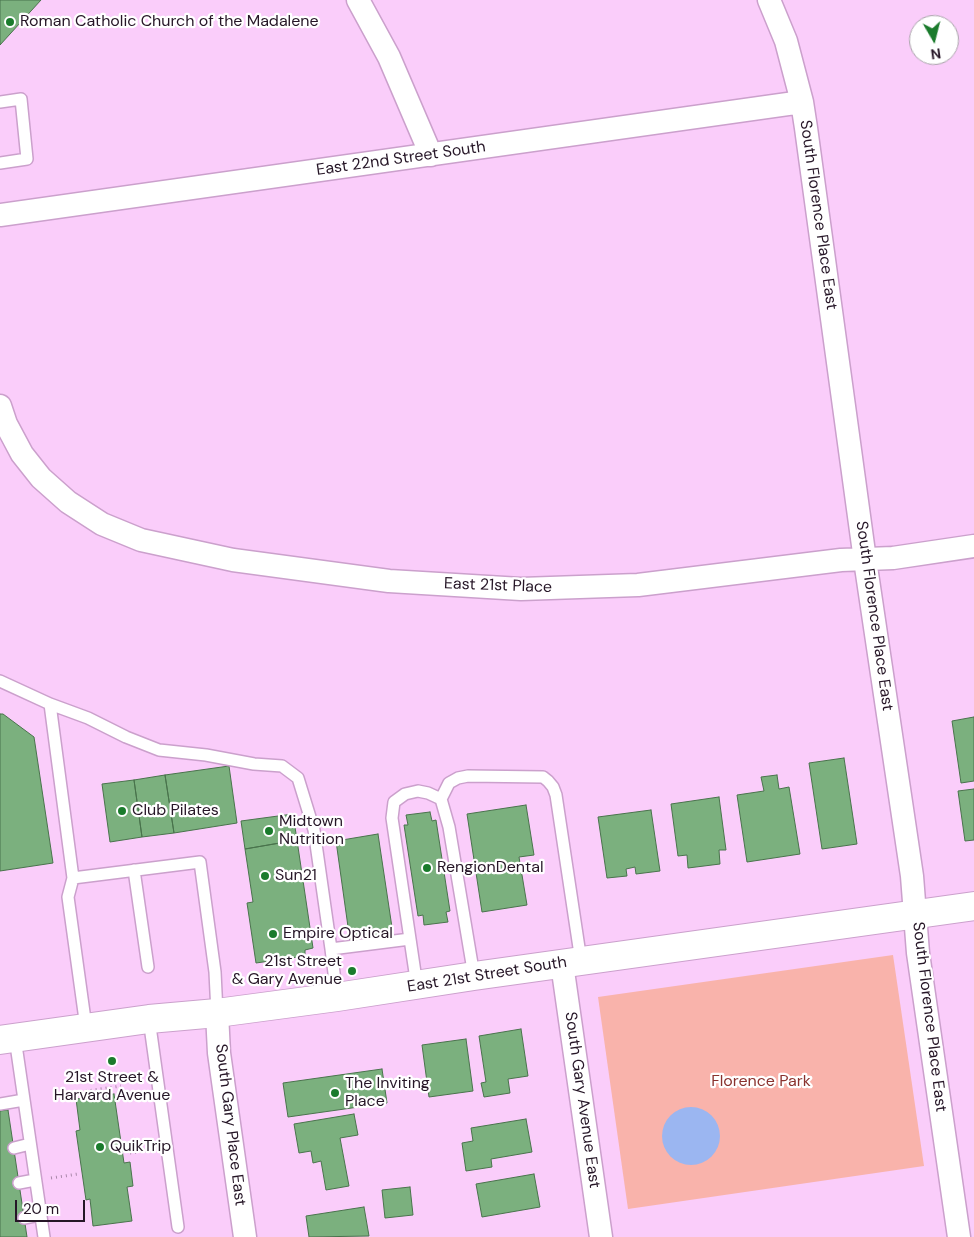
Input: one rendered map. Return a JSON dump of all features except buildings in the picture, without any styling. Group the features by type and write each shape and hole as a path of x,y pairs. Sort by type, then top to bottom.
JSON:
{"main road":[{"name":"East 21st Street South","path":"7,1039 86,1027 217,1013 417,986 474,976 974,906"}],"street":[{"path":"358,0 389,58 431,155"},
{"name":"South Florence Place East","path":"769,0 786,41 802,102 865,560 911,866 918,953 959,1237"},
{"name":"East 22nd Street South","path":"0,214 802,102"},
{"name":"East 21st Place","path":"0,406 6,424 22,454 41,478 68,502 102,524 141,540 233,560 389,581 521,589 638,585 841,560 893,558 974,546"},
{"name":"South Gary Avenue East","path":"572,962 601,1237"},
{"name":"South Gary Place East","path":"217,1013 219,1053 245,1237"}],"lane":[{"path":"0,102 20,99 27,159 0,163"},
{"path":"0,680 50,704 88,718 126,737 159,750 206,755 254,764 282,766 298,778 314,830 337,997"},
{"path":"50,704 73,878 68,898 86,1027"},
{"path":"441,800 449,783 458,778 468,776 542,776 553,787 556,795 572,962"},
{"path":"417,986 392,818 394,802 405,794 418,791 428,793 441,800 450,827 474,976"},
{"path":"73,878 200,862 215,972 217,1013"},
{"path":"134,870 148,966"},
{"path":"331,950 410,939"},
{"path":"148,1019 178,1227"},
{"path":"7,1039 24,1100 44,1237"},
{"path":"0,1104 24,1100"},
{"path":"14,1148 30,1144"},
{"path":"19,1183 35,1180"},
{"path":"24,1218 40,1215"}],"path":[{"path":"66,1094 121,1086"},
{"path":"35,1180 78,1174"}],"green space":[{"name":"Florence Park","path":"893,955 924,1166 628,1209 598,997"}],"water":[{"path":"685,1107 697,1107 712,1115 720,1130 720,1142 712,1157 697,1165 685,1165 670,1157 662,1142 662,1130 670,1115"}],"place":[{"name":"Roman Catholic Church of the Madalene","path":"10,22"},
{"name":"Club Pilates","path":"122,811"},
{"name":"Midtown Nutrition","path":"269,831"},
{"name":"RengionDental","path":"427,868"},
{"name":"Sun21","path":"265,876"},
{"name":"Empire Optical","path":"273,934"},
{"name":"21st Street & Gary Avenue","path":"352,971"},
{"name":"21st Street & Harvard Avenue","path":"112,1061"},
{"name":"The Inviting Place","path":"335,1093"},
{"name":"QuikTrip","path":"100,1147"}]}
